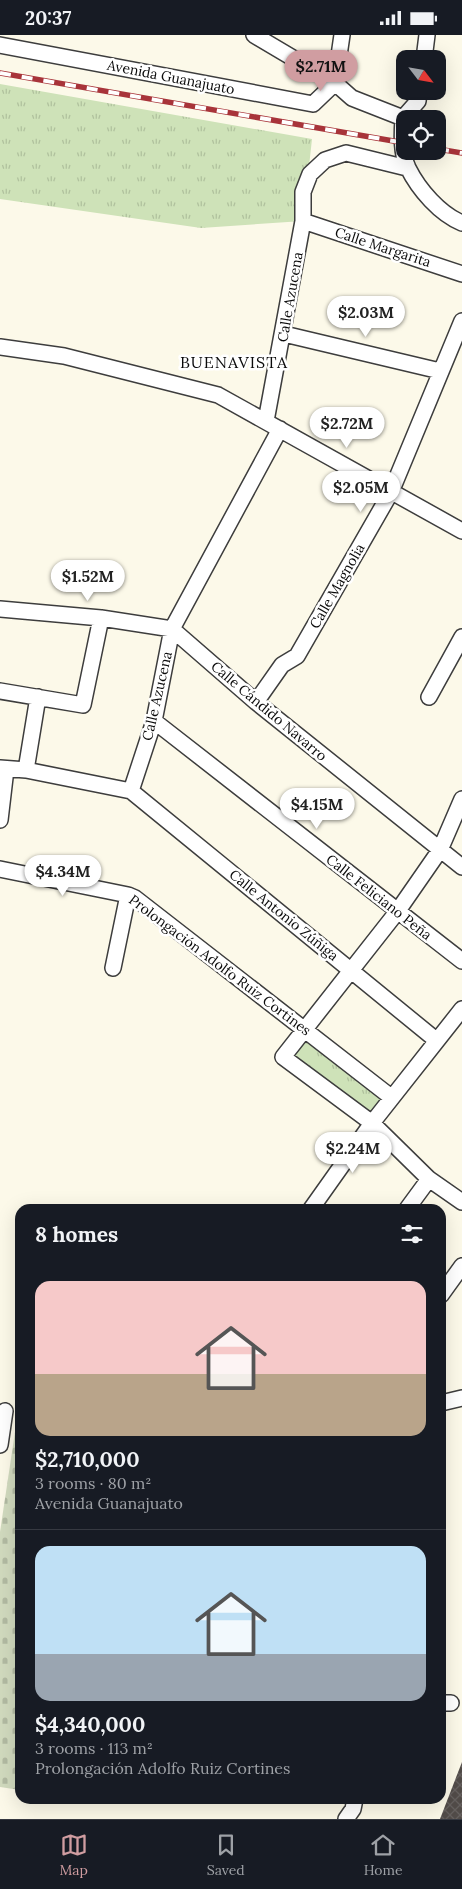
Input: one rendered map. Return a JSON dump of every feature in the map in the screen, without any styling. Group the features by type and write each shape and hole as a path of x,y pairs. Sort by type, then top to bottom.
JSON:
{"street":[{"path":"254,35 335,83 352,97 396,115"},
{"path":"335,83 342,35"},
{"path":"425,50 427,35"},
{"name":"Avenida Guanajuato","path":"0,45 313,104 335,83"},
{"path":"410,110 418,100"},
{"name":"Calle Azucena","path":"266,421 284,334 303,221 303,192 310,174 325,160 346,153 407,167"},
{"path":"406,160 407,167 425,193 448,217 462,223"},
{"name":"Calle Margarita","path":"303,221 462,274"},
{"name":"Calle Magnolia","path":"256,702 282,665 297,656 391,492 462,321"},
{"path":"284,334 440,371"},
{"path":"0,347 64,356 218,395 462,531"},
{"path":"0,360 19,351"},
{"name":"Calle Azucena","path":"131,791 154,721 172,629 280,429"},
{"path":"0,609 101,618 172,629"},
{"path":"0,691 83,705 101,618"},
{"name":"Calle Cándido Navarro","path":"172,629 256,702 462,867"},
{"path":"429,697 462,637"},
{"path":"26,770 38,697"},
{"name":"Calle Feliciano Peña","path":"154,721 462,961"},
{"path":"0,820 3,769 26,770 131,791"},
{"name":"Calle Antonio Zúñiga","path":"131,791 436,1040"},
{"path":"462,799 440,850 397,912 350,969 283,1057 372,1123 429,1179 462,1202"},
{"name":"Prolongación Adolfo Ruiz Cortines","path":"0,869 128,895 306,1029 391,1097"},
{"path":"113,967 128,895"},
{"path":"314,1204 391,1097 462,1009"},
{"path":"411,1204 429,1179"},
{"path":"446,1288 462,1266"},
{"path":"452,1401 462,1389"},
{"path":"0,1445 8,1411"},
{"path":"346,1819 354,1804"}],"green space":[{"path":"0,84 312,139 303,221 201,228 0,199"},
{"path":"306,1040 384,1097 370,1115 291,1059"},
{"path":"15,1432 15,1789 0,1787 0,1532"}],"building":[{"path":"462,1762 462,1819 440,1819"}],"railway":[{"path":"0,73 396,141"},
{"path":"446,150 462,153"}],"district":[{"name":"BUENAVISTA","path":"234,362"}]}
